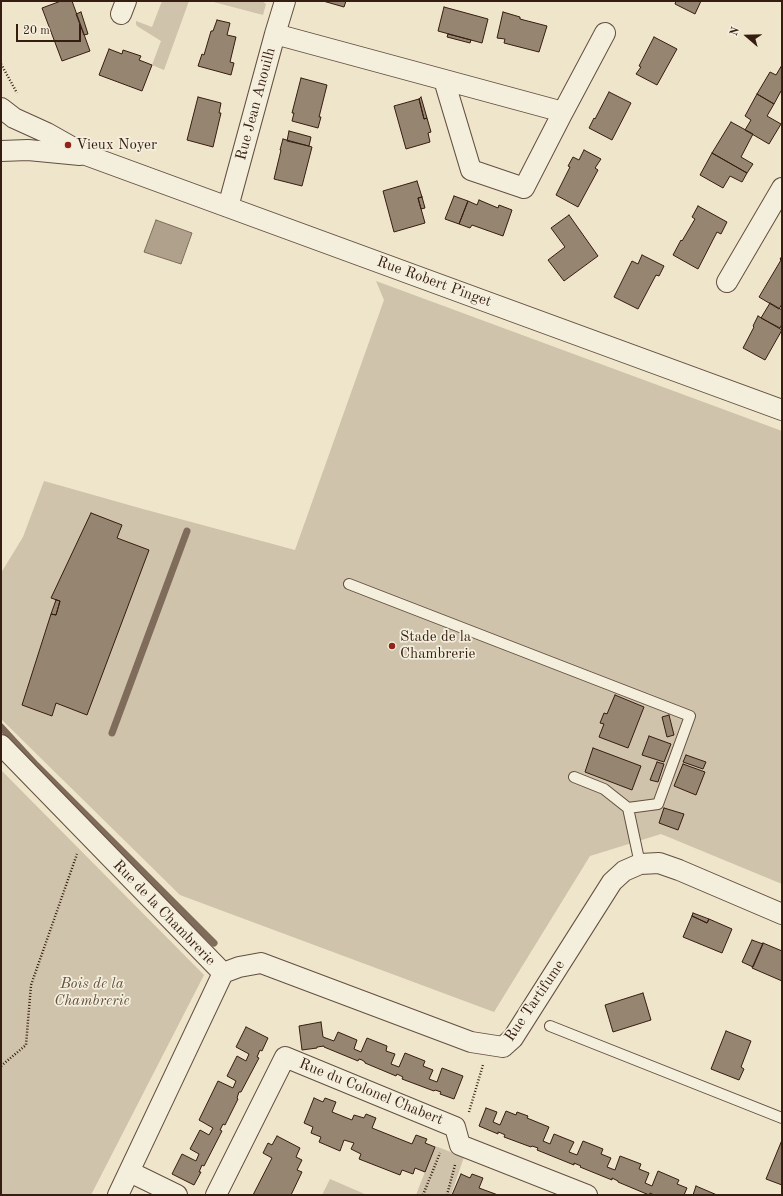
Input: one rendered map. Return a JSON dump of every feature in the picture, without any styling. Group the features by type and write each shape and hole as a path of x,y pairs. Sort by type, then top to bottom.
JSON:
{"street":[{"name":"Rue Jean Anouilh","path":"228,207 285,1"},
{"path":"444,80 471,170 524,188 604,33"},
{"path":"275,34 563,112"},
{"name":"Rue Robert Pinget","path":"1,108 14,118 46,133 86,155 782,410"},
{"name":"Rue Robert Pinget","path":"1,151 28,150 86,155"},
{"path":"727,282 782,188"},
{"name":"Rue de la Chambrerie","path":"1,745 223,973 118,1195"},
{"name":"Rue Tartifume","path":"223,973 239,967 261,963 471,1042 503,1048 514,1038 612,882 624,871 640,864 659,863 782,914"},
{"name":"Rue du Colonel Chabert","path":"216,1195 285,1057 455,1127 460,1145"},
{"path":"460,1145 587,1195"},
{"path":"130,1172 177,1195"}],"lane":[{"path":"349,584 690,716 658,804 628,808"},
{"path":"574,777 604,789 628,808 640,864"},
{"path":"550,1026 782,1118"}],"path":[{"path":"1,64 19,94"},
{"path":"1,1066 26,1045 31,985 85,831"},
{"path":"447,1195 460,1145"}],"green space":[{"path":"162,1 189,1 164,70 152,65 161,41 136,24 136,21 152,27"},
{"path":"210,1 262,1 266,4 263,15"},
{"name":"Stade de la Chambrerie","path":"376,281 782,431 782,884 661,834 590,856 494,1012 180,895 1,719 1,573 23,537 44,481 295,550 384,300"},
{"name":"Bois de la Chambrerie","path":"1,770 204,975 91,1195 1,1195"},
{"path":"435,1146 464,1157 451,1195 416,1195"},
{"path":"330,1179 367,1195 322,1195"}],"shaded area":[{"path":"156,220 192,233 181,264 144,252"}],"building":[{"path":"61,1 72,1 90,51 62,61 42,8"},
{"path":"323,1 346,1 344,7"},
{"path":"676,1 701,1 695,14 675,4"},
{"path":"444,7 488,19 482,43 438,31"},
{"path":"81,12 88,34 84,35 76,14"},
{"path":"503,12 520,17 520,19 547,26 539,52 504,43 505,39 497,38"},
{"path":"217,20 230,23 227,35 236,37 230,62 234,63 231,75 198,66 202,54 204,55 211,31 213,31"},
{"path":"448,34 471,40 470,43 447,37"},
{"path":"654,37 677,49 657,85 636,74 641,67 639,66"},
{"path":"109,49 122,54 123,50 141,56 139,60 152,65 142,91 99,75"},
{"path":"782,65 782,92 781,91 774,104 757,94 770,72 776,75"},
{"path":"301,78 327,85 319,117 321,117 318,128 292,121 294,113 292,113"},
{"path":"609,92 631,103 612,140 589,128"},
{"path":"757,94 774,104 767,116 781,124 769,144 745,130 751,120 745,116"},
{"path":"198,97 221,103 219,113 221,113 213,147 187,140"},
{"path":"421,97 427,118 424,119 419,99"},
{"path":"419,99 424,119 427,118 431,132 428,133 430,142 406,149 394,106"},
{"path":"731,122 753,134 741,157 753,164 747,173 712,153"},
{"path":"289,131 311,137 309,146 287,141"},
{"path":"283,139 312,147 302,186 274,179"},
{"path":"584,150 601,159 595,168 598,170 578,207 556,195 570,167 568,166 573,157 579,160"},
{"path":"712,153 747,173 742,182 730,176 723,188 700,175"},
{"path":"417,181 422,197 418,198 425,223 394,232 383,191"},
{"path":"454,196 468,201 459,224 445,219"},
{"path":"422,197 425,208 421,209 418,198"},
{"path":"479,200 498,208 499,205 512,210 503,236 472,225 470,228 459,224 468,201 477,205"},
{"path":"698,206 727,222 721,234 717,232 698,269 673,255 695,219 692,217"},
{"path":"569,215 598,256 564,281 548,260 565,247 551,228"},
{"path":"642,255 664,266 659,276 656,275 638,309 614,297 632,261 638,264"},
{"path":"782,256 782,304 779,309 759,297"},
{"path":"770,303 782,310 782,324 780,328 761,318"},
{"path":"758,316 782,330 765,360 743,348"},
{"path":"91,513 122,525 117,538 149,550 87,715 56,703 52,716 22,705 51,614 56,615 60,601 51,598"},
{"path":"56,600 60,601 56,615 51,614"},
{"path":"615,695 644,707 628,748 599,737 604,724 600,723 604,713 607,714"},
{"path":"669,715 674,735 667,737 662,717"},
{"path":"649,736 671,744 664,762 642,755"},
{"path":"593,748 641,766 632,790 585,772"},
{"path":"686,755 706,762 703,769 683,762"},
{"path":"657,762 664,764 658,782 650,780"},
{"path":"683,764 705,772 696,795 674,786"},
{"path":"664,808 684,814 678,830 659,823"},
{"path":"693,913 709,919 707,923 692,916"},
{"path":"692,916 707,923 709,919 732,929 722,953 683,937"},
{"path":"752,940 763,944 753,967 742,962"},
{"path":"763,943 782,951 782,981 752,968"},
{"path":"643,993 651,1020 613,1032 605,1005"},
{"path":"321,1022 323,1037 334,1041 338,1032 357,1040 354,1049 361,1052 367,1038 387,1046 386,1051 395,1054 391,1064 399,1067 405,1053 425,1061 423,1066 433,1070 429,1079 437,1082 442,1068 463,1076 454,1099 440,1094 441,1092 434,1091 402,1079 403,1077 397,1074 396,1076 365,1063 362,1060 359,1059 358,1061 324,1046 302,1050 299,1026"},
{"path":"246,1027 268,1038 262,1051 260,1050 257,1057 259,1058 241,1092 239,1092 238,1099 225,1125 223,1124 220,1130 222,1131 204,1166 202,1165 199,1172 201,1172 194,1185 172,1174 182,1154 196,1161 199,1154 190,1149 200,1130 209,1135 213,1128 199,1120 218,1081 233,1088 236,1081 227,1076 237,1056 246,1061 249,1054 236,1047"},
{"path":"726,1031 751,1041 741,1067 744,1069 739,1080 711,1069"},
{"path":"314,1098 323,1102 325,1098 336,1102 332,1112 352,1120 354,1115 364,1118 366,1114 376,1118 372,1128 412,1144 416,1135 427,1139 425,1143 435,1147 425,1172 415,1168 413,1174 402,1170 400,1175 359,1159 361,1154 351,1149 354,1143 344,1140 340,1151 319,1142 321,1137 311,1133 313,1127 304,1123"},
{"path":"486,1108 497,1112 493,1122 500,1125 506,1111 516,1115 517,1112 528,1116 527,1118 549,1127 543,1141 550,1144 554,1134 574,1142 569,1152 577,1155 583,1141 603,1149 601,1154 611,1158 607,1167 615,1170 620,1156 641,1164 639,1169 649,1173 645,1183 652,1186 658,1171 679,1180 677,1184 687,1188 684,1195 654,1195 650,1193 649,1195 612,1178 612,1180 580,1167 581,1166 574,1163 574,1165 537,1150 538,1148 531,1147 504,1137 505,1135 501,1133 498,1132 498,1134 479,1126"},
{"path":"277,1136 300,1148 296,1157 302,1160 297,1170 302,1172 291,1195 253,1195 272,1158 263,1153 268,1143 272,1145"},
{"path":"782,1140 782,1185 766,1179"},
{"path":"461,1174 470,1178 472,1174 483,1178 479,1188 498,1195 452,1195"},
{"path":"696,1186 717,1195 693,1195"}],"waterway":[{"path":"112,733 187,531"},
{"path":"1,727 36,765 214,943"}],"place":[{"name":"Vieux Noyer","path":"68,145"},
{"name":"Stade de la Chambrerie","path":"392,646"}]}
